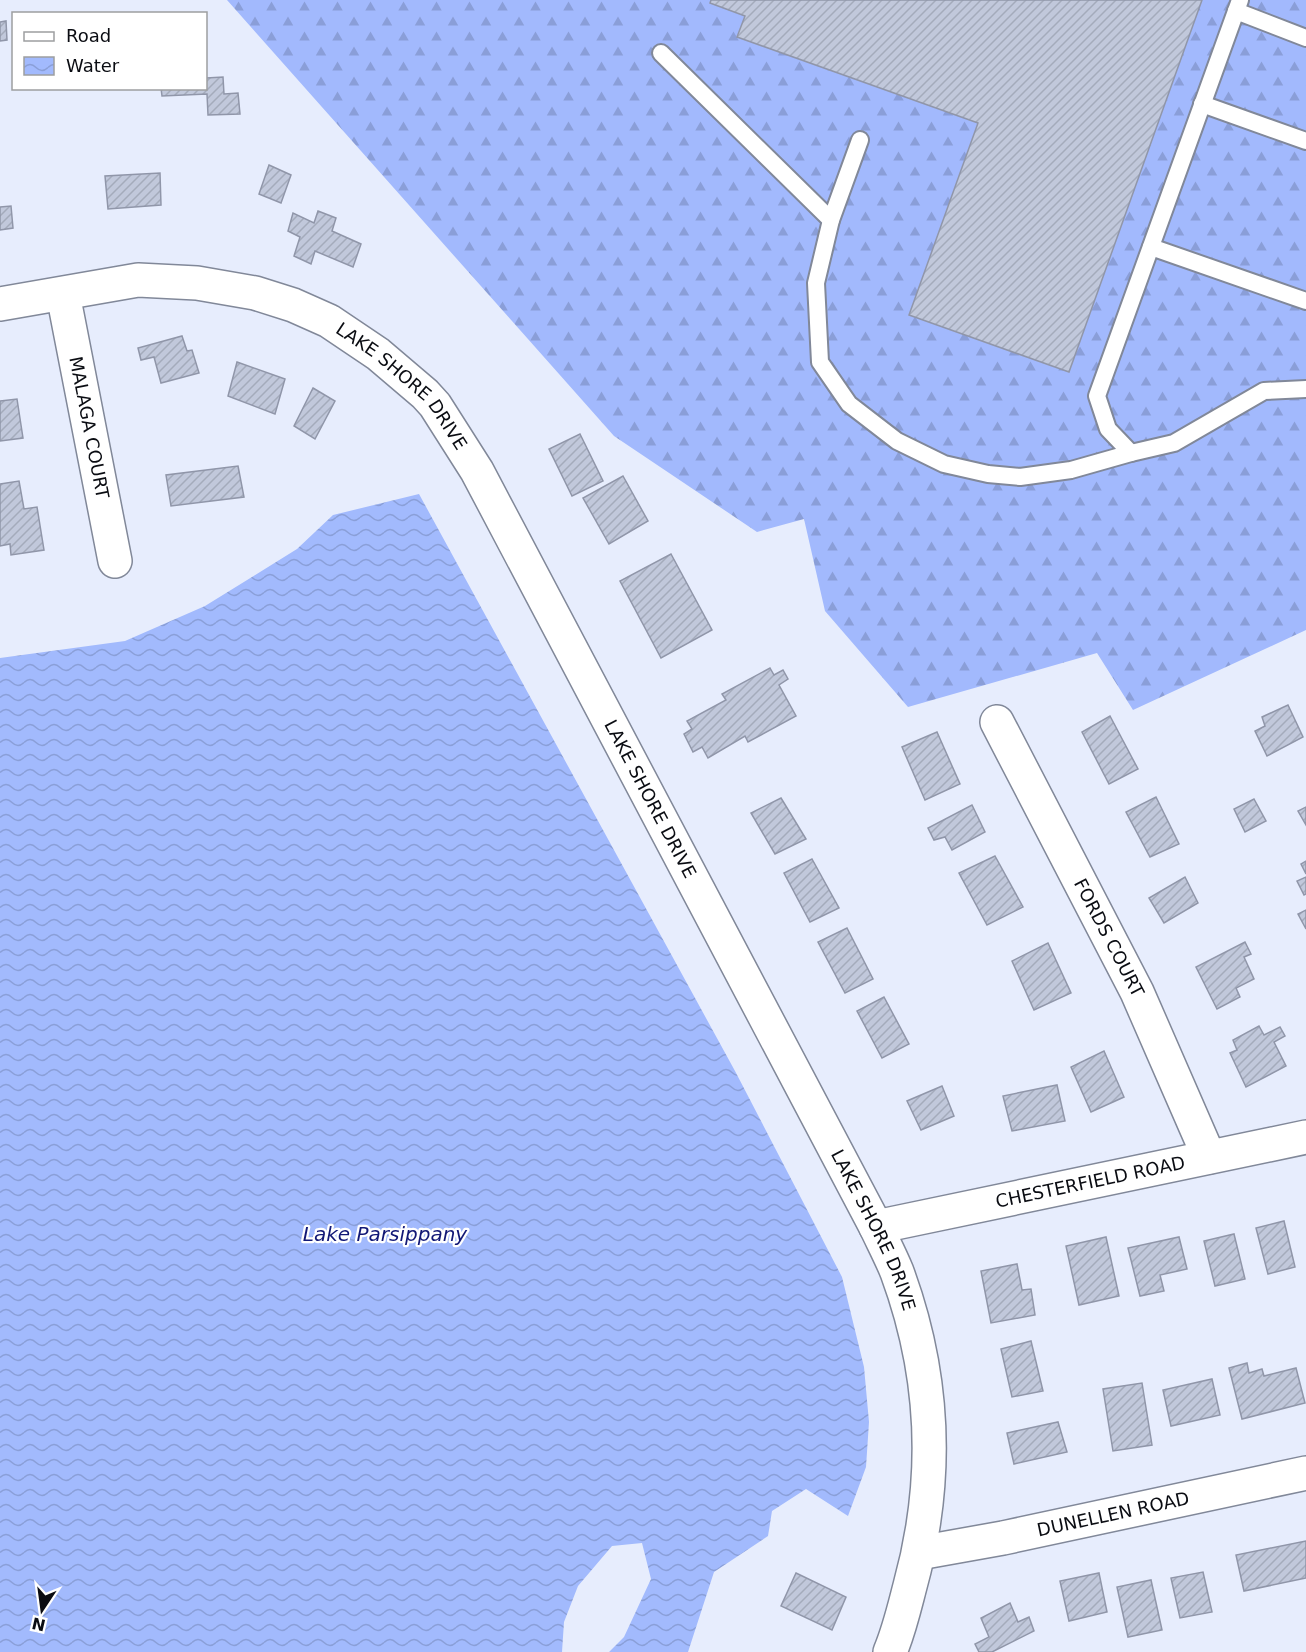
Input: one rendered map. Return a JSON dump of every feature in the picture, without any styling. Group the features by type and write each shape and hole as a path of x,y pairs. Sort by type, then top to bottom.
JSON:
{"street":[{"name":"LAKE SHORE DRIVE","path":"0,304 138,280 197,283 255,293 293,304 329,321 378,354 435,405 477,471 876,1227 897,1271 915,1327 925,1385 930,1444 928,1502 919,1553 897,1636 890,1652"},
{"name":"MALAGA COURT","path":"63,294 115,561"},
{"name":"FORDS COURT","path":"997,722 1137,992 1209,1157"},
{"name":"CHESTERFIELD ROAD","path":"876,1227 1306,1137"},
{"name":"DUNELLEN ROAD","path":"919,1553 1003,1538 1306,1473"}],"lane":[{"path":"1131,453 1107,429 1097,396 1238,5 1306,38"},
{"path":"661,53 831,220"},
{"path":"1202,104 1306,141"},
{"path":"860,140 831,220 816,283 820,362 849,404 897,441 944,464 988,474 1020,477 1071,470 1174,443 1264,390 1306,389"},
{"path":"1151,247 1306,301"}],"green space":[{"path":"227,0 1306,0 1306,630 1133,710 1097,653 908,707 825,611 804,519 757,532 614,436"}],"water":[{"name":"Lake Parsippany","path":"419,494 735,1071 842,1277 864,1367 869,1422 866,1467 848,1516 806,1489 772,1511 768,1536 714,1572 688,1652 609,1652 624,1637 651,1579 642,1543 612,1546 578,1586 564,1622 562,1652 0,1652 0,658 125,641 205,606 297,549 333,515"}],"building":[{"path":"711,0 1202,0 1069,372 909,315 978,123 737,37 745,16 710,3"},
{"path":"6,21 7,40 0,41 0,22"},
{"path":"223,77 224,94 238,93 240,114 208,115 207,94 162,96 161,90 207,90 207,78"},
{"path":"269,165 291,175 281,203 259,194"},
{"path":"160,173 161,205 108,209 105,176"},
{"path":"11,206 13,228 0,230 0,207"},
{"path":"318,211 336,218 332,231 361,244 353,267 315,251 311,264 294,256 300,237 288,231 293,213 314,223"},
{"path":"182,336 187,351 192,350 199,373 161,383 154,357 141,360 138,348"},
{"path":"237,362 285,379 275,414 228,396"},
{"path":"313,388 335,401 315,439 294,426"},
{"path":"17,399 23,438 0,441 0,401"},
{"path":"580,434 603,481 572,496 549,449"},
{"path":"238,466 244,497 171,506 166,475"},
{"path":"623,476 648,521 609,544 583,498"},
{"path":"19,481 24,509 37,507 44,550 11,555 10,544 0,546 0,484"},
{"path":"671,554 712,630 661,658 620,581"},
{"path":"770,668 774,675 783,670 788,679 779,685 796,716 748,742 745,736 708,758 702,747 693,752 684,734 692,729 687,721 726,700 722,694"},
{"path":"1288,705 1303,737 1267,756 1255,731 1265,726 1262,717"},
{"path":"1110,716 1138,769 1109,784 1082,732"},
{"path":"937,732 960,784 925,800 902,747"},
{"path":"1156,797 1179,844 1150,857 1126,812"},
{"path":"781,798 806,839 775,854 751,813"},
{"path":"1254,799 1266,821 1245,832 1234,809"},
{"path":"972,805 985,832 952,850 945,837 934,840 928,828"},
{"path":"1306,807 1306,825 1298,811"},
{"path":"995,856 1023,907 987,925 959,873"},
{"path":"812,859 839,908 810,922 784,873"},
{"path":"1306,861 1306,874 1301,864"},
{"path":"1185,877 1198,903 1164,923 1149,898"},
{"path":"1306,877 1306,894 1304,895 1297,881"},
{"path":"1306,910 1306,929 1298,914"},
{"path":"847,928 873,979 845,993 818,942"},
{"path":"1245,942 1251,954 1244,957 1254,979 1236,988 1240,997 1217,1009 1196,967"},
{"path":"1048,943 1071,993 1034,1010 1012,961"},
{"path":"884,997 909,1044 882,1058 857,1011"},
{"path":"1259,1026 1264,1035 1280,1027 1285,1036 1274,1042 1286,1066 1246,1087 1230,1053 1237,1050 1233,1040"},
{"path":"1104,1051 1124,1097 1091,1112 1071,1067"},
{"path":"1057,1085 1065,1121 1012,1131 1003,1096"},
{"path":"942,1086 954,1116 921,1130 907,1101"},
{"path":"1284,1221 1295,1267 1268,1274 1256,1228"},
{"path":"1234,1234 1245,1279 1215,1286 1204,1241"},
{"path":"1106,1237 1119,1296 1079,1305 1066,1246"},
{"path":"1179,1237 1187,1269 1160,1275 1164,1291 1140,1296 1128,1248"},
{"path":"1017,1264 1022,1290 1031,1289 1035,1315 991,1323 981,1271"},
{"path":"1031,1341 1043,1391 1012,1397 1001,1349"},
{"path":"1247,1363 1249,1373 1262,1369 1264,1376 1296,1368 1305,1403 1242,1419 1229,1368"},
{"path":"1212,1379 1220,1415 1171,1426 1163,1390"},
{"path":"1142,1383 1152,1445 1113,1451 1103,1389"},
{"path":"1058,1422 1067,1452 1014,1464 1007,1433"},
{"path":"1306,1541 1306,1578 1244,1591 1236,1555"},
{"path":"1203,1572 1212,1612 1180,1618 1171,1578"},
{"path":"796,1573 846,1597 832,1630 781,1606"},
{"path":"1099,1573 1107,1612 1069,1621 1060,1581"},
{"path":"1151,1580 1162,1630 1128,1637 1117,1587"},
{"path":"1010,1603 1018,1622 1029,1617 1034,1631 992,1652 979,1652 975,1644 989,1637 981,1618"}]}
